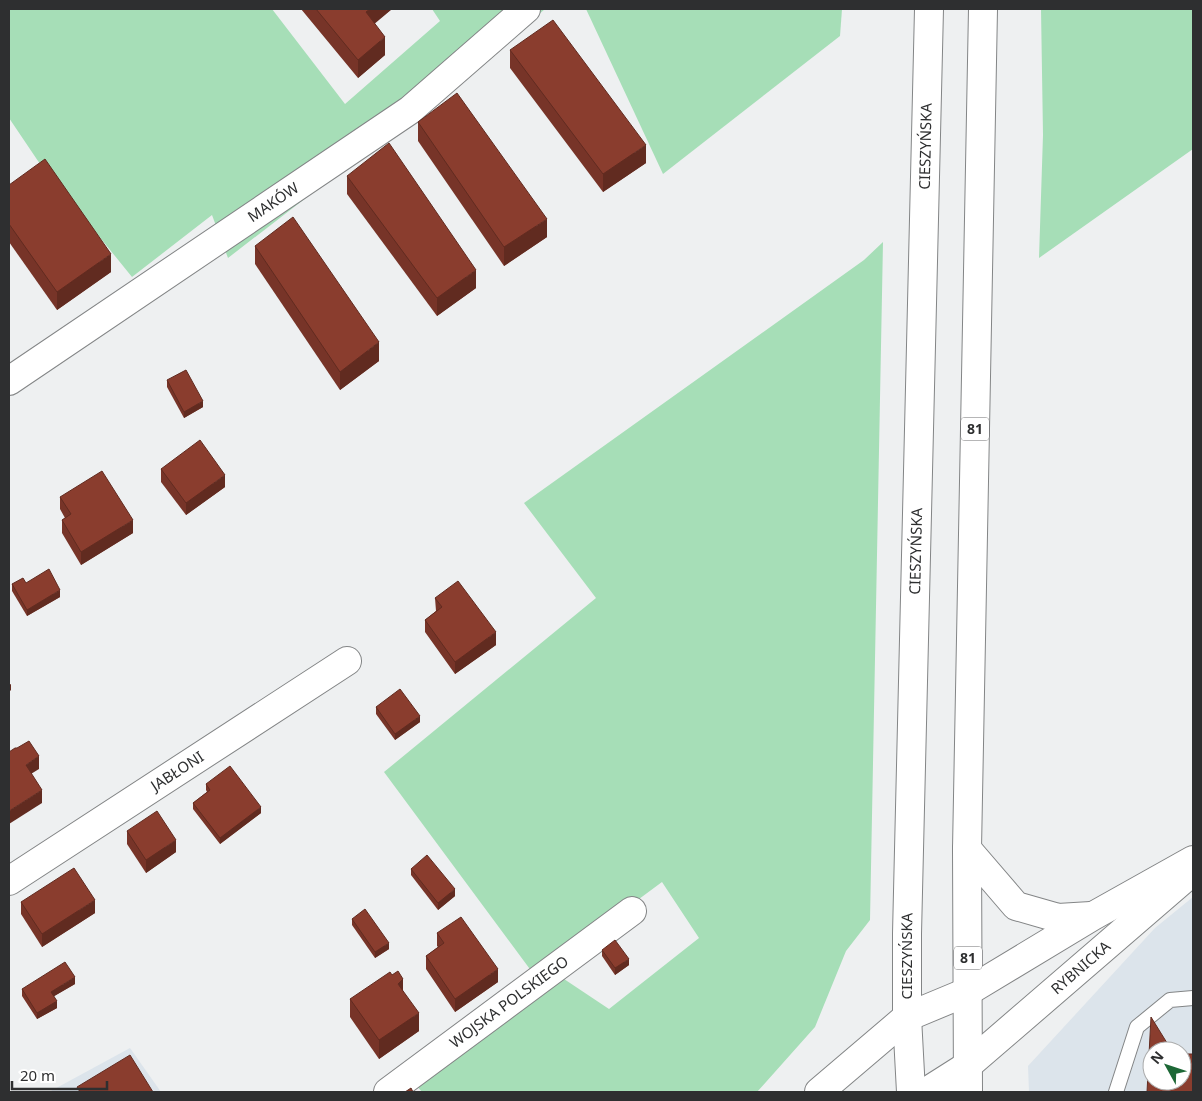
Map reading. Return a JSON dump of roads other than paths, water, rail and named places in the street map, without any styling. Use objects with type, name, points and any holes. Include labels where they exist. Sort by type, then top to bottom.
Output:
[{"type":"street","name":"MAKÓW","points":[[9,381],[410,110],[526,9]]},
{"type":"street","name":"CIESZYŃSKA","points":[[911,1092],[907,1017],[906,934],[929,9]]},
{"type":"street","name":"81","points":[[968,1079],[967,849],[983,9]]},
{"type":"street","name":"JABŁONI","points":[[9,881],[347,661]]},
{"type":"street","points":[[967,849],[1016,906],[1058,918],[1093,916]]},
{"type":"street","points":[[819,1092],[907,1017],[967,992],[1093,916],[1193,860]]},
{"type":"street","name":"RYBNICKA","points":[[968,1079],[1193,870]]},
{"type":"street","name":"WOJSKA POLSKIEGO","points":[[388,1092],[632,911]]},
{"type":"street","points":[[926,1092],[968,1079]]},
{"type":"lane","points":[[1116,1092],[1137,1027],[1170,1000],[1193,998]]}]
